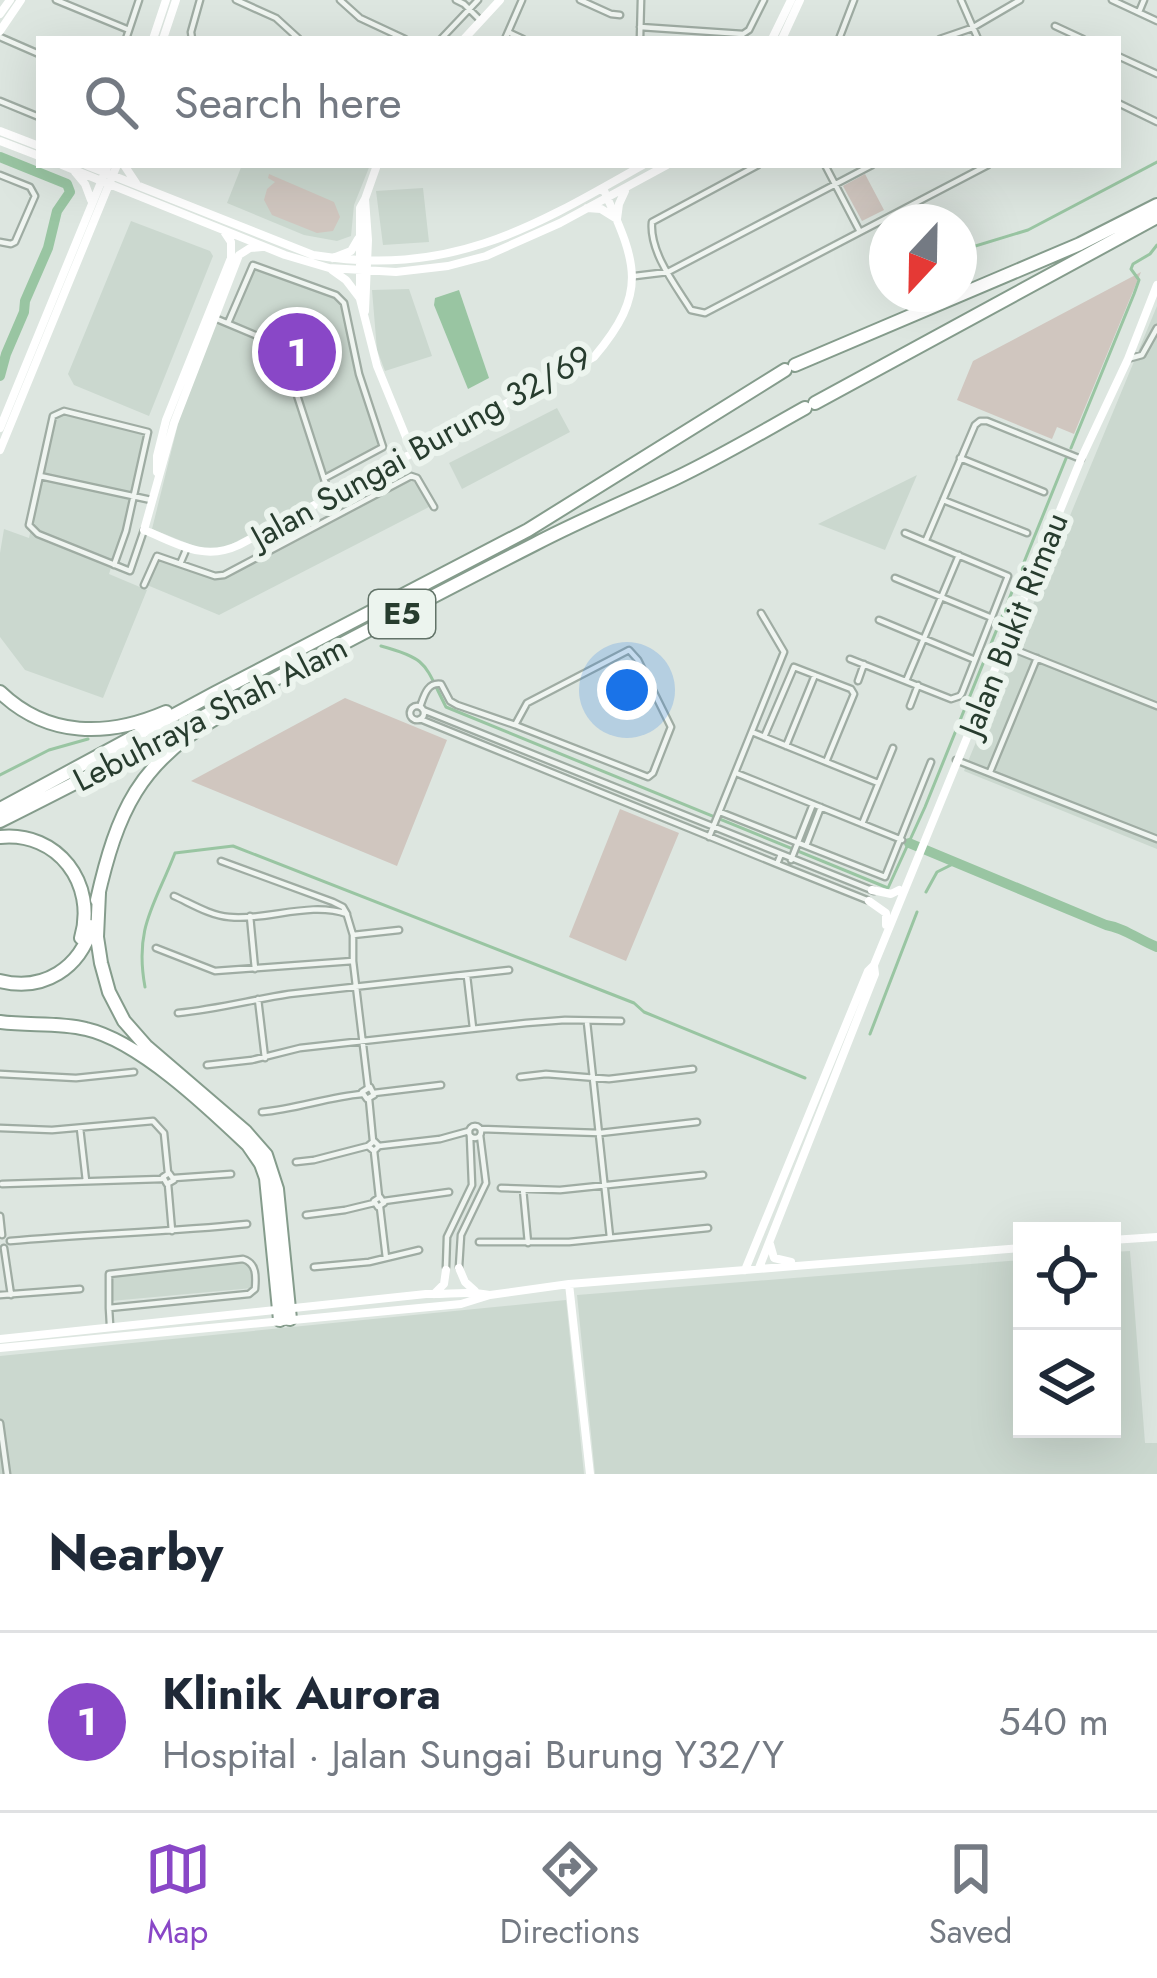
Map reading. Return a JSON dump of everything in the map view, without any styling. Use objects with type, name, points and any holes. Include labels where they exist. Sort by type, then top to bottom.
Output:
[{"type":"highway","name":"Lebuhraya Shah Alam","points":[[0,809],[528,530],[790,367],[1061,252],[1157,205]]},
{"type":"highway","name":"Lebuhraya Shah Alam","points":[[0,821],[540,541],[680,476],[1157,217]]},
{"type":"highway","points":[[0,978],[27,985],[68,968],[89,937],[108,849],[148,775],[191,732],[272,682]]},
{"type":"highway","points":[[0,692],[28,714],[49,723],[90,730],[142,722],[215,693]]},
{"type":"highway","points":[[0,837],[32,839],[63,857],[81,885],[86,911],[78,944],[64,962],[34,975],[0,978]]},
{"type":"highway","points":[[99,892],[100,963],[124,1021],[266,1155],[277,1190],[281,1314]]},
{"type":"highway","points":[[0,1022],[84,1028],[119,1041],[142,1054],[248,1145],[266,1178],[281,1314]]},
{"type":"street","points":[[0,14],[10,0]]},
{"type":"street","points":[[21,0],[0,34],[36,52]]},
{"type":"street","points":[[56,0],[129,30]]},
{"type":"street","points":[[127,36],[139,0]]},
{"type":"street","points":[[154,36],[166,0]]},
{"type":"street","points":[[164,36],[176,0]]},
{"type":"street","points":[[192,35],[200,0]]},
{"type":"street","points":[[236,0],[276,18],[296,36]]},
{"type":"street","points":[[340,0],[360,18],[399,36]]},
{"type":"street","points":[[456,0],[480,20]]},
{"type":"street","points":[[444,36],[478,0]]},
{"type":"street","points":[[467,36],[500,0]]},
{"type":"street","points":[[507,36],[522,0]]},
{"type":"street","points":[[580,0],[620,16]]},
{"type":"street","points":[[640,36],[641,0]]},
{"type":"street","points":[[640,27],[743,34],[764,0]]},
{"type":"street","points":[[774,36],[795,0]]},
{"type":"street","points":[[783,36],[795,0]]},
{"type":"street","points":[[840,36],[854,0]]},
{"type":"street","points":[[961,0],[976,36]]},
{"type":"street","points":[[949,36],[1020,0]]},
{"type":"street","points":[[1112,0],[1157,21]]},
{"type":"street","points":[[1139,13],[1144,0]]},
{"type":"street","points":[[1055,26],[1077,36]]},
{"type":"street","points":[[1121,57],[1157,74]]},
{"type":"street","points":[[0,101],[36,116]]},
{"type":"street","points":[[1121,105],[1157,122]]},
{"type":"street","points":[[0,131],[36,145]]},
{"type":"street","points":[[0,141],[36,155]]},
{"type":"street","points":[[67,168],[85,184],[96,206]]},
{"type":"street","points":[[78,168],[111,173],[330,263],[363,299]]},
{"type":"street","points":[[376,168],[363,204],[364,311],[377,366],[413,454]]},
{"type":"street","points":[[0,451],[96,206],[121,195],[262,247],[330,263],[448,266],[521,242],[587,208],[639,168]]},
{"type":"street","points":[[363,299],[375,282],[396,267],[484,246],[661,168]]},
{"type":"street","points":[[752,168],[652,222],[651,232],[668,272],[691,310],[700,314],[982,168]]},
{"type":"street","points":[[827,168],[859,230]]},
{"type":"street","points":[[604,192],[634,276],[668,272],[866,168]]},
{"type":"street","points":[[0,428],[111,173]]},
{"type":"street","points":[[111,173],[168,209]]},
{"type":"street","points":[[0,175],[30,187],[35,196],[15,242],[0,242]]},
{"type":"street","points":[[616,219],[621,196],[630,185]]},
{"type":"street","points":[[587,208],[601,209],[616,219]]},
{"type":"street","points":[[157,474],[166,420],[231,257],[231,242],[223,231]]},
{"type":"street","points":[[330,263],[364,238]]},
{"type":"street","points":[[364,238],[396,267]]},
{"type":"street","points":[[114,566],[148,432],[64,411],[53,416],[29,525],[33,531],[114,566],[130,571],[157,474],[239,255],[262,247]]},
{"type":"street","points":[[228,323],[253,265],[336,295],[344,303],[358,374],[382,447],[325,478]]},
{"type":"street","name":"Jalan Sungai Burung 32/69","points":[[144,530],[210,554],[227,551],[594,357],[622,317],[634,276]]},
{"type":"street","name":"Jalan Bukit Rimau","points":[[746,1270],[765,1236],[868,971],[1157,285]]},
{"type":"street","points":[[214,318],[282,349],[331,497]]},
{"type":"street","points":[[1128,358],[1142,355],[1157,328]]},
{"type":"street","points":[[187,367],[199,357]]},
{"type":"street","points":[[926,541],[975,425],[983,420],[1081,459]]},
{"type":"street","points":[[960,458],[1044,492]]},
{"type":"street","points":[[40,476],[151,500]]},
{"type":"street","points":[[144,585],[157,556],[207,574],[224,575],[411,476],[417,478],[434,507]]},
{"type":"street","points":[[943,500],[1027,533]]},
{"type":"street","points":[[850,658],[956,698],[962,693],[1008,576],[905,533]]},
{"type":"street","points":[[180,564],[188,548]]},
{"type":"street","points":[[906,681],[959,555]]},
{"type":"street","points":[[896,578],[992,618]]},
{"type":"street","points":[[709,837],[784,652],[761,613]]},
{"type":"street","points":[[879,620],[975,660]]},
{"type":"street","points":[[1004,645],[1157,706]]},
{"type":"street","points":[[420,719],[425,692],[434,684],[444,686],[452,703],[648,777],[671,727],[629,650],[527,704],[515,725]]},
{"type":"street","points":[[990,772],[1037,658]]},
{"type":"street","points":[[858,681],[864,664]]},
{"type":"street","points":[[764,736],[792,668],[854,691],[826,762]]},
{"type":"street","points":[[786,746],[815,675]]},
{"type":"street","points":[[910,706],[918,685]]},
{"type":"street","points":[[897,906],[709,837],[413,719],[410,712],[414,707],[422,709],[797,850],[885,877],[931,762]]},
{"type":"street","points":[[752,732],[878,783]]},
{"type":"street","points":[[862,824],[893,748]]},
{"type":"street","points":[[956,760],[1157,839]]},
{"type":"street","points":[[736,773],[902,840]]},
{"type":"street","points":[[797,850],[813,804]]},
{"type":"street","points":[[788,868],[821,807]]},
{"type":"street","points":[[717,819],[781,854],[797,850],[871,896],[887,918],[882,944]]},
{"type":"street","points":[[777,864],[781,854]]},
{"type":"street","points":[[221,861],[322,898],[343,907],[347,914],[353,934],[386,1258]]},
{"type":"street","points":[[871,896],[896,893],[907,880]]},
{"type":"street","points":[[174,896],[226,917],[314,910],[347,914]]},
{"type":"street","points":[[314,910],[322,898]]},
{"type":"street","points":[[250,916],[255,969]]},
{"type":"street","points":[[353,934],[399,930]]},
{"type":"street","points":[[156,948],[215,971],[353,961]]},
{"type":"street","points":[[178,1013],[509,970]]},
{"type":"street","points":[[466,976],[473,1028]]},
{"type":"street","points":[[258,999],[265,1058]]},
{"type":"street","points":[[587,1020],[610,1237]]},
{"type":"street","points":[[207,1065],[300,1048],[473,1028],[621,1021]]},
{"type":"street","points":[[520,1077],[594,1078],[693,1069]]},
{"type":"street","points":[[0,1074],[76,1078],[134,1072]]},
{"type":"street","points":[[262,1112],[441,1085]]},
{"type":"street","points":[[0,1128],[52,1130],[153,1121],[162,1127],[172,1231]]},
{"type":"street","points":[[481,1132],[600,1132],[697,1121]]},
{"type":"street","points":[[448,1299],[447,1237],[472,1185],[470,1133],[474,1125],[481,1132],[486,1183],[459,1242],[460,1299]]},
{"type":"street","points":[[80,1128],[86,1181]]},
{"type":"street","points":[[296,1162],[470,1133]]},
{"type":"street","points":[[1,1184],[231,1174]]},
{"type":"street","points":[[501,1189],[560,1190],[703,1175]]},
{"type":"street","points":[[523,1189],[528,1244]]},
{"type":"street","points":[[306,1215],[449,1192]]},
{"type":"street","points":[[0,1216],[1,1236],[10,1241]]},
{"type":"street","points":[[454,1219],[465,1224]]},
{"type":"street","points":[[10,1295],[2,1248],[10,1241],[247,1224]]},
{"type":"street","points":[[479,1242],[569,1242],[708,1228]]},
{"type":"street","points":[[727,1271],[746,1259],[765,1236],[774,1258],[804,1265]]},
{"type":"street","name":"Jalan Bukit Rimau","points":[[758,1268],[765,1236]]},
{"type":"street","points":[[1121,1239],[1157,1237]]},
{"type":"street","points":[[0,1343],[110,1328],[460,1299],[569,1284],[1013,1249]]},
{"type":"street","points":[[314,1267],[419,1250]]},
{"type":"street","points":[[109,1308],[249,1294],[255,1289],[254,1267],[243,1259],[109,1274],[107,1282],[110,1328]]},
{"type":"street","points":[[460,1268],[477,1293]]},
{"type":"street","points":[[0,1343],[436,1294],[446,1270]]},
{"type":"street","points":[[569,1284],[590,1474]]},
{"type":"street","points":[[0,1295],[80,1289]]},
{"type":"street","points":[[460,1299],[477,1293],[490,1295]]},
{"type":"street","points":[[426,1294],[448,1299]]},
{"type":"street","points":[[0,1423],[7,1474]]},
{"type":"shaded area","points":[[241,168],[369,168],[354,205],[351,236],[337,241],[304,235],[227,203]]},
{"type":"shaded area","points":[[269,174],[334,202],[340,217],[333,231],[317,233],[272,215],[264,200],[275,182]]},
{"type":"shaded area","points":[[865,174],[881,204],[869,204],[869,218],[862,221],[843,186]]},
{"type":"shaded area","points":[[423,188],[429,242],[383,245],[376,191]]},
{"type":"shaded area","points":[[131,221],[213,256],[149,416],[74,385],[68,374]]},
{"type":"shaded area","points":[[254,267],[332,295],[342,304],[357,378],[380,447],[322,478],[327,494],[226,547],[202,549],[152,529],[180,416],[216,322],[229,326]]},
{"type":"shaded area","points":[[1141,272],[1074,434],[1057,427],[1052,439],[957,400],[973,361]]},
{"type":"shaded area","points":[[409,289],[432,356],[385,371],[377,350],[372,290]]},
{"type":"shaded area","points":[[459,290],[489,378],[468,389],[434,305],[435,298]]},
{"type":"shaded area","points":[[1157,306],[1157,849],[964,771]]},
{"type":"shaded area","points":[[557,408],[570,432],[462,489],[449,463]]},
{"type":"shaded area","points":[[64,413],[145,435],[109,574],[147,590],[103,698],[25,670],[0,637],[4,529],[29,538],[55,418]]},
{"type":"shaded area","points":[[917,475],[885,550],[818,524]]},
{"type":"shaded area","points":[[411,478],[431,506],[219,615],[147,585],[160,558],[207,576],[225,577]]},
{"type":"shaded area","points":[[345,698],[447,740],[397,866],[191,781]]},
{"type":"shaded area","points":[[620,809],[679,833],[626,961],[569,937]]},
{"type":"shaded area","points":[[1130,1251],[1145,1443],[1157,1443],[1157,1474],[595,1474],[577,1295],[1013,1261],[1013,1438],[1121,1438],[1121,1252]]},
{"type":"shaded area","points":[[239,1261],[253,1268],[253,1288],[111,1301],[110,1276]]},
{"type":"shaded area","points":[[566,1300],[584,1474],[0,1474],[0,1356]]},
{"type":"waterway","points":[[0,157],[67,184],[70,192],[57,211],[0,376]]},
{"type":"waterway","points":[[977,246],[1028,230],[1157,162]]},
{"type":"waterway","points":[[1071,448],[1139,280],[1131,269],[1133,264],[1157,245]]},
{"type":"waterway","points":[[381,646],[423,665],[446,707],[888,888],[1067,456]]},
{"type":"waterway","points":[[0,775],[49,750],[88,739]]},
{"type":"waterway","points":[[909,843],[1157,947]]},
{"type":"waterway","points":[[145,987],[144,932],[175,853],[233,846],[634,1003],[644,1012],[805,1078]]},
{"type":"waterway","points":[[926,892],[937,872],[957,862]]},
{"type":"waterway","points":[[870,1034],[917,912]]},
{"type":"place","name":"Klinik Aurora","points":[[297,352]]}]
